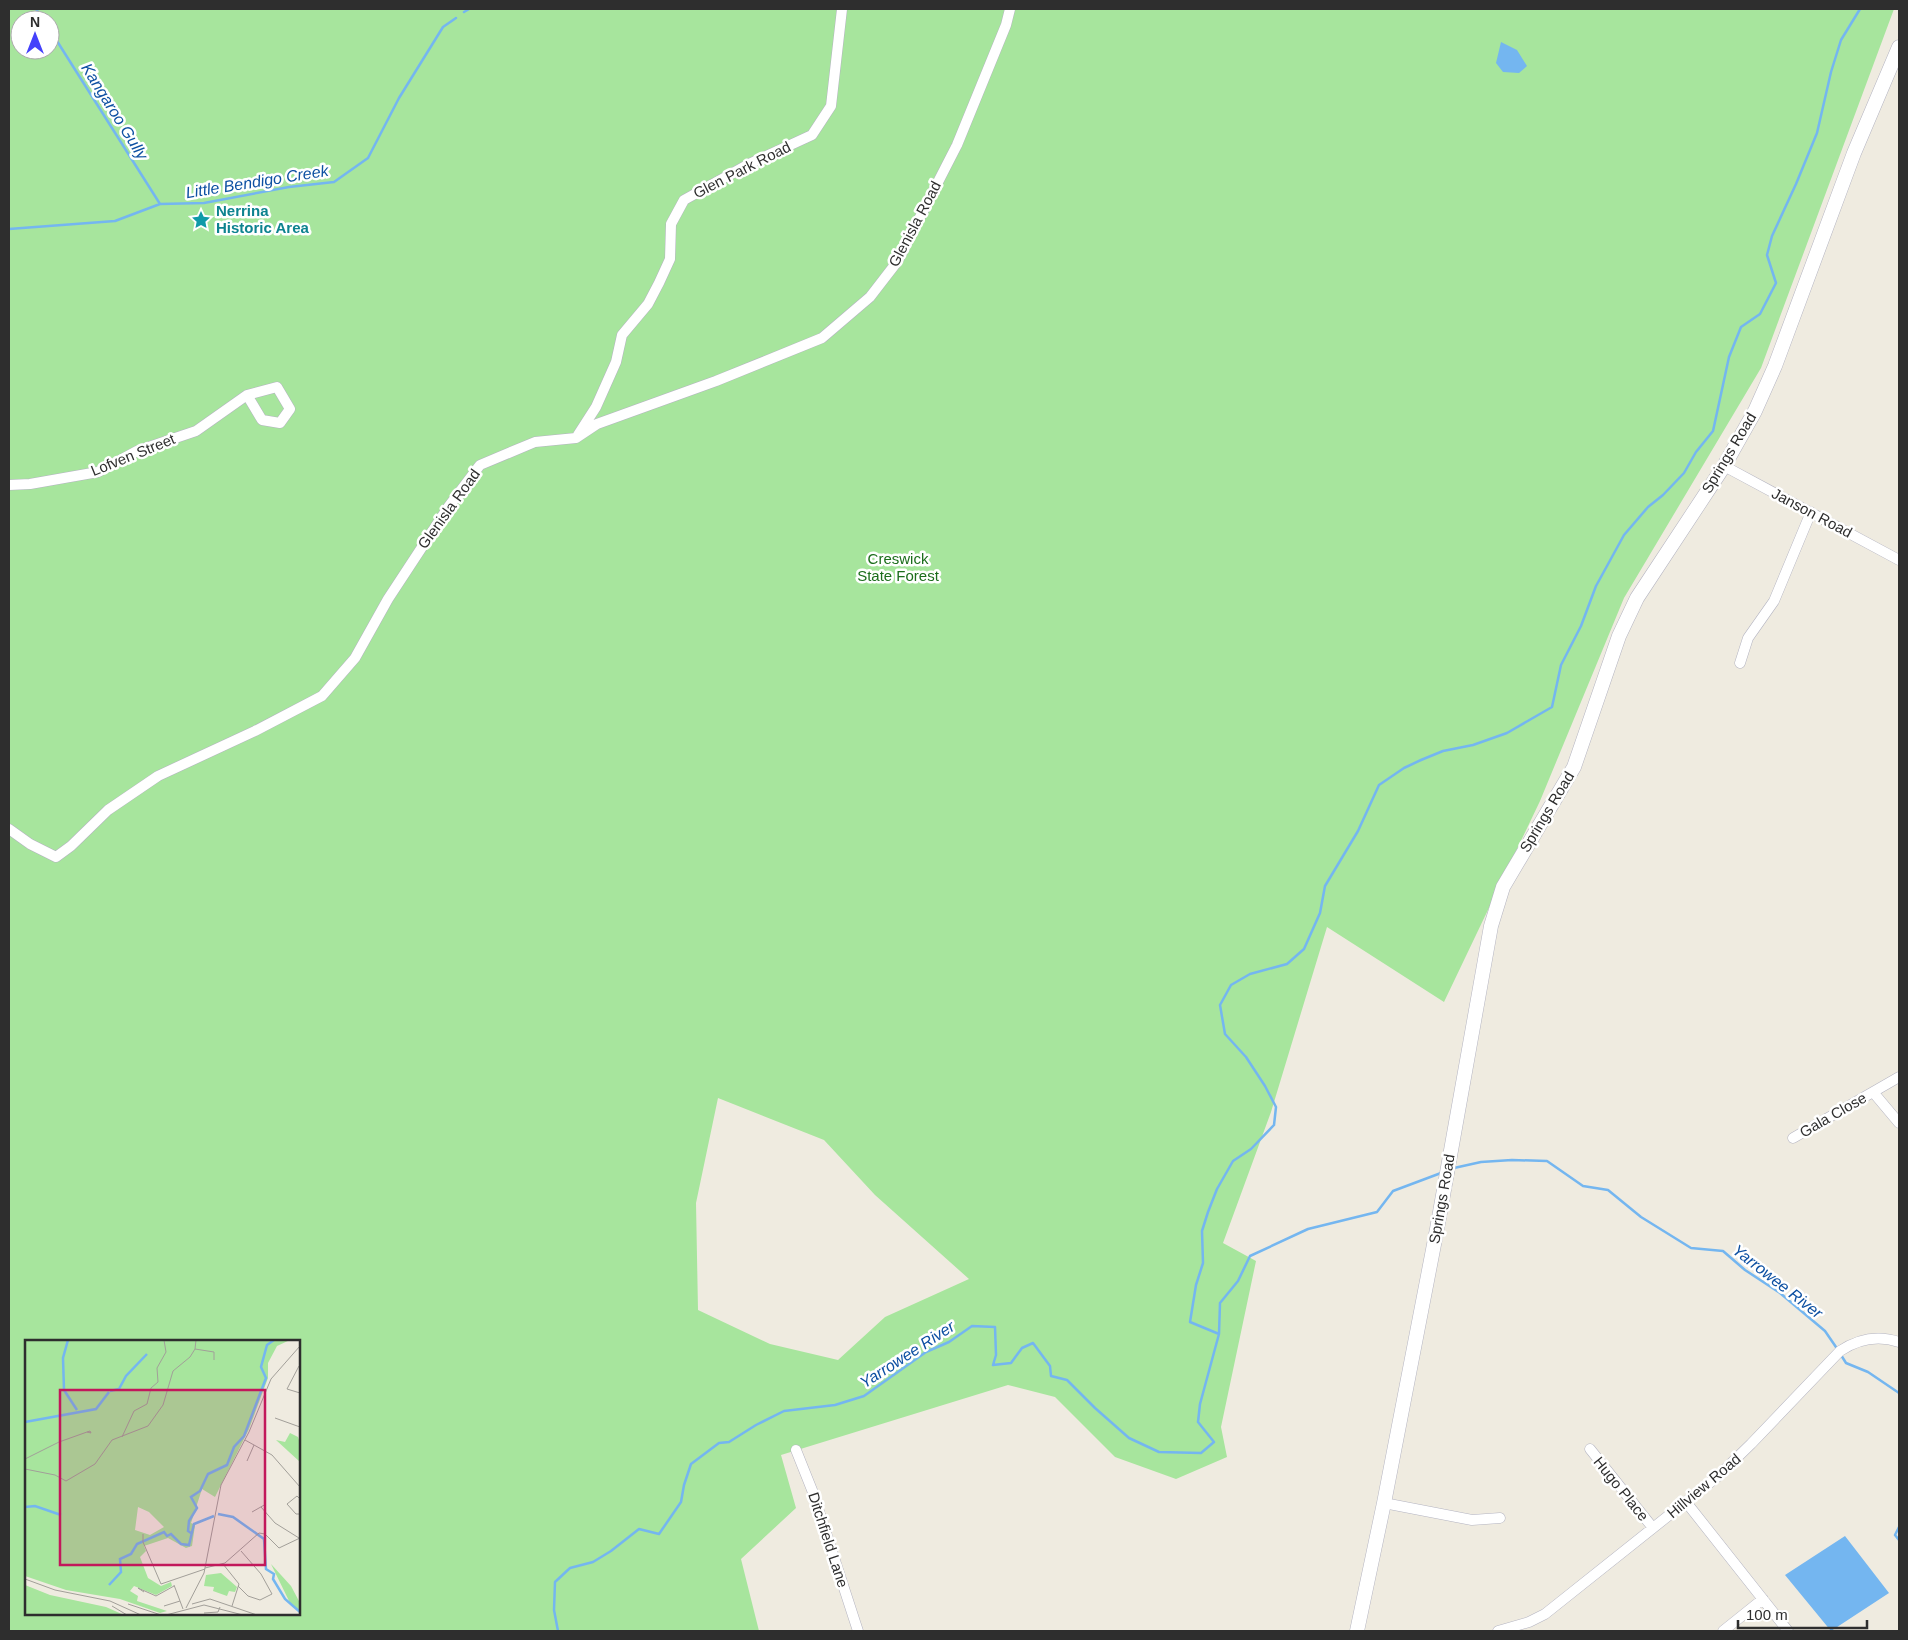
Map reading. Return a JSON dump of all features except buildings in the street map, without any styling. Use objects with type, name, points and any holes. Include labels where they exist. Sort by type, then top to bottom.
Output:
[{"type":"street","name":"Glen Park Road","points":[[576,438],[596,406],[616,362],[622,336],[648,304],[670,259],[671,224],[684,200],[749,164],[812,135],[831,106],[842,9]]},
{"type":"street","name":"Glenisla Road","points":[[9,829],[30,844],[56,857],[71,846],[108,810],[158,776],[255,731],[322,696],[355,658],[388,599],[448,506],[480,465],[536,442],[576,438],[597,424],[716,381],[822,338],[870,297],[897,262],[957,145],[1006,26],[1010,9]]},
{"type":"street","name":"Springs Road","points":[[1357,1631],[1384,1503],[1442,1198],[1491,926],[1503,887],[1574,767],[1619,636],[1637,598],[1724,466],[1769,383],[1854,152],[1899,47]]},
{"type":"street","name":"Lofven Street","points":[[9,485],[30,484],[98,472],[138,451],[196,431],[247,396]]},
{"type":"street","name":"Janson Road","points":[[1724,466],[1899,560]]},
{"type":"street","points":[[1740,663],[1748,638],[1772,605],[1811,512]]},
{"type":"street","name":"Gala Close","points":[[1792,1138],[1899,1077]]},
{"type":"street","name":"Gala Close","points":[[1873,1092],[1899,1124]]},
{"type":"street","name":"Hillview Road","points":[[1498,1631],[1520,1629],[1545,1614],[1686,1502],[1746,1450],[1840,1351],[1868,1339],[1886,1339],[1899,1342]]},
{"type":"street","name":"Hugo Place","points":[[1590,1449],[1653,1528]]},
{"type":"street","name":"Ditchfield Lane","points":[[796,1450],[812,1490],[858,1631]]},
{"type":"street","points":[[1686,1502],[1788,1631]]},
{"type":"street","points":[[1384,1503],[1469,1519],[1500,1518]]},
{"type":"street","points":[[1723,1631],[1763,1600]]},
{"type":"green space","name":"Creswick State Forest","points":[[9,9],[1894,9],[1761,368],[1624,598],[1540,801],[1444,1002],[1327,927],[1271,1112],[1223,1243],[1256,1261],[1221,1427],[1227,1457],[1176,1479],[1115,1457],[1055,1397],[1008,1385],[781,1455],[796,1508],[741,1559],[759,1631],[9,1631]],"holes":[[[718,1098],[824,1140],[875,1195],[969,1279],[885,1317],[838,1360],[770,1344],[698,1310],[696,1203]]]},
{"type":"water","points":[[1501,42],[1517,50],[1527,66],[1519,73],[1503,72],[1496,63]]},
{"type":"water","points":[[1845,1536],[1889,1593],[1831,1631],[1785,1575]]},
{"type":"waterway","name":"Little Bendigo Creek","points":[[464,12],[469,9]]},
{"type":"waterway","points":[[1219,1334],[1190,1322],[1196,1285],[1203,1263],[1202,1231],[1217,1189],[1233,1161],[1251,1149],[1274,1125],[1276,1107],[1246,1057],[1225,1034],[1220,1005],[1231,985],[1250,974],[1287,964],[1304,949],[1320,913],[1325,886],[1358,831],[1379,785],[1404,768],[1421,760],[1443,751],[1473,745],[1507,733],[1552,707],[1561,665],[1581,626],[1596,586],[1624,535],[1648,507],[1663,495],[1684,473],[1696,452],[1713,431],[1729,357],[1741,327],[1760,314],[1776,283],[1767,255],[1772,236],[1817,133],[1831,72],[1841,40],[1860,9]]},
{"type":"waterway","name":"Little Bendigo Creek","points":[[9,229],[115,221],[160,204],[204,203],[289,187],[334,182],[368,158],[399,98],[443,27],[456,18]]},
{"type":"waterway","name":"Kangaroo Gully","points":[[60,46],[160,204]]},
{"type":"waterway","name":"Yarrowee River","points":[[1454,1168],[1481,1162],[1512,1160],[1547,1161],[1583,1186],[1608,1190],[1641,1217],[1691,1248],[1723,1251],[1745,1270],[1780,1293],[1825,1331],[1838,1350]]},
{"type":"waterway","name":"Yarrowee River","points":[[558,1631],[554,1610],[555,1582],[570,1568],[593,1562],[611,1551],[639,1529],[659,1534],[681,1502],[691,1464],[719,1443],[729,1442],[756,1425],[784,1411],[835,1405],[864,1396],[926,1352],[949,1342],[972,1326],[995,1327],[996,1355],[993,1365],[1011,1363],[1022,1348],[1033,1343],[1050,1366],[1051,1376],[1067,1380],[1129,1438],[1159,1452],[1201,1453],[1214,1442],[1198,1422],[1200,1404],[1219,1334],[1220,1303],[1238,1281],[1250,1256],[1308,1229],[1377,1212],[1393,1191],[1441,1173]]},
{"type":"waterway","name":"Yarrowee River","points":[[1841,1355],[1846,1363],[1868,1372],[1899,1393]]},
{"type":"waterway","name":"Yarrowee River","points":[[1899,1527],[1895,1535],[1899,1540]]},
{"type":"place","name":"Nerrina Historic Area","points":[[201,220]]}]
